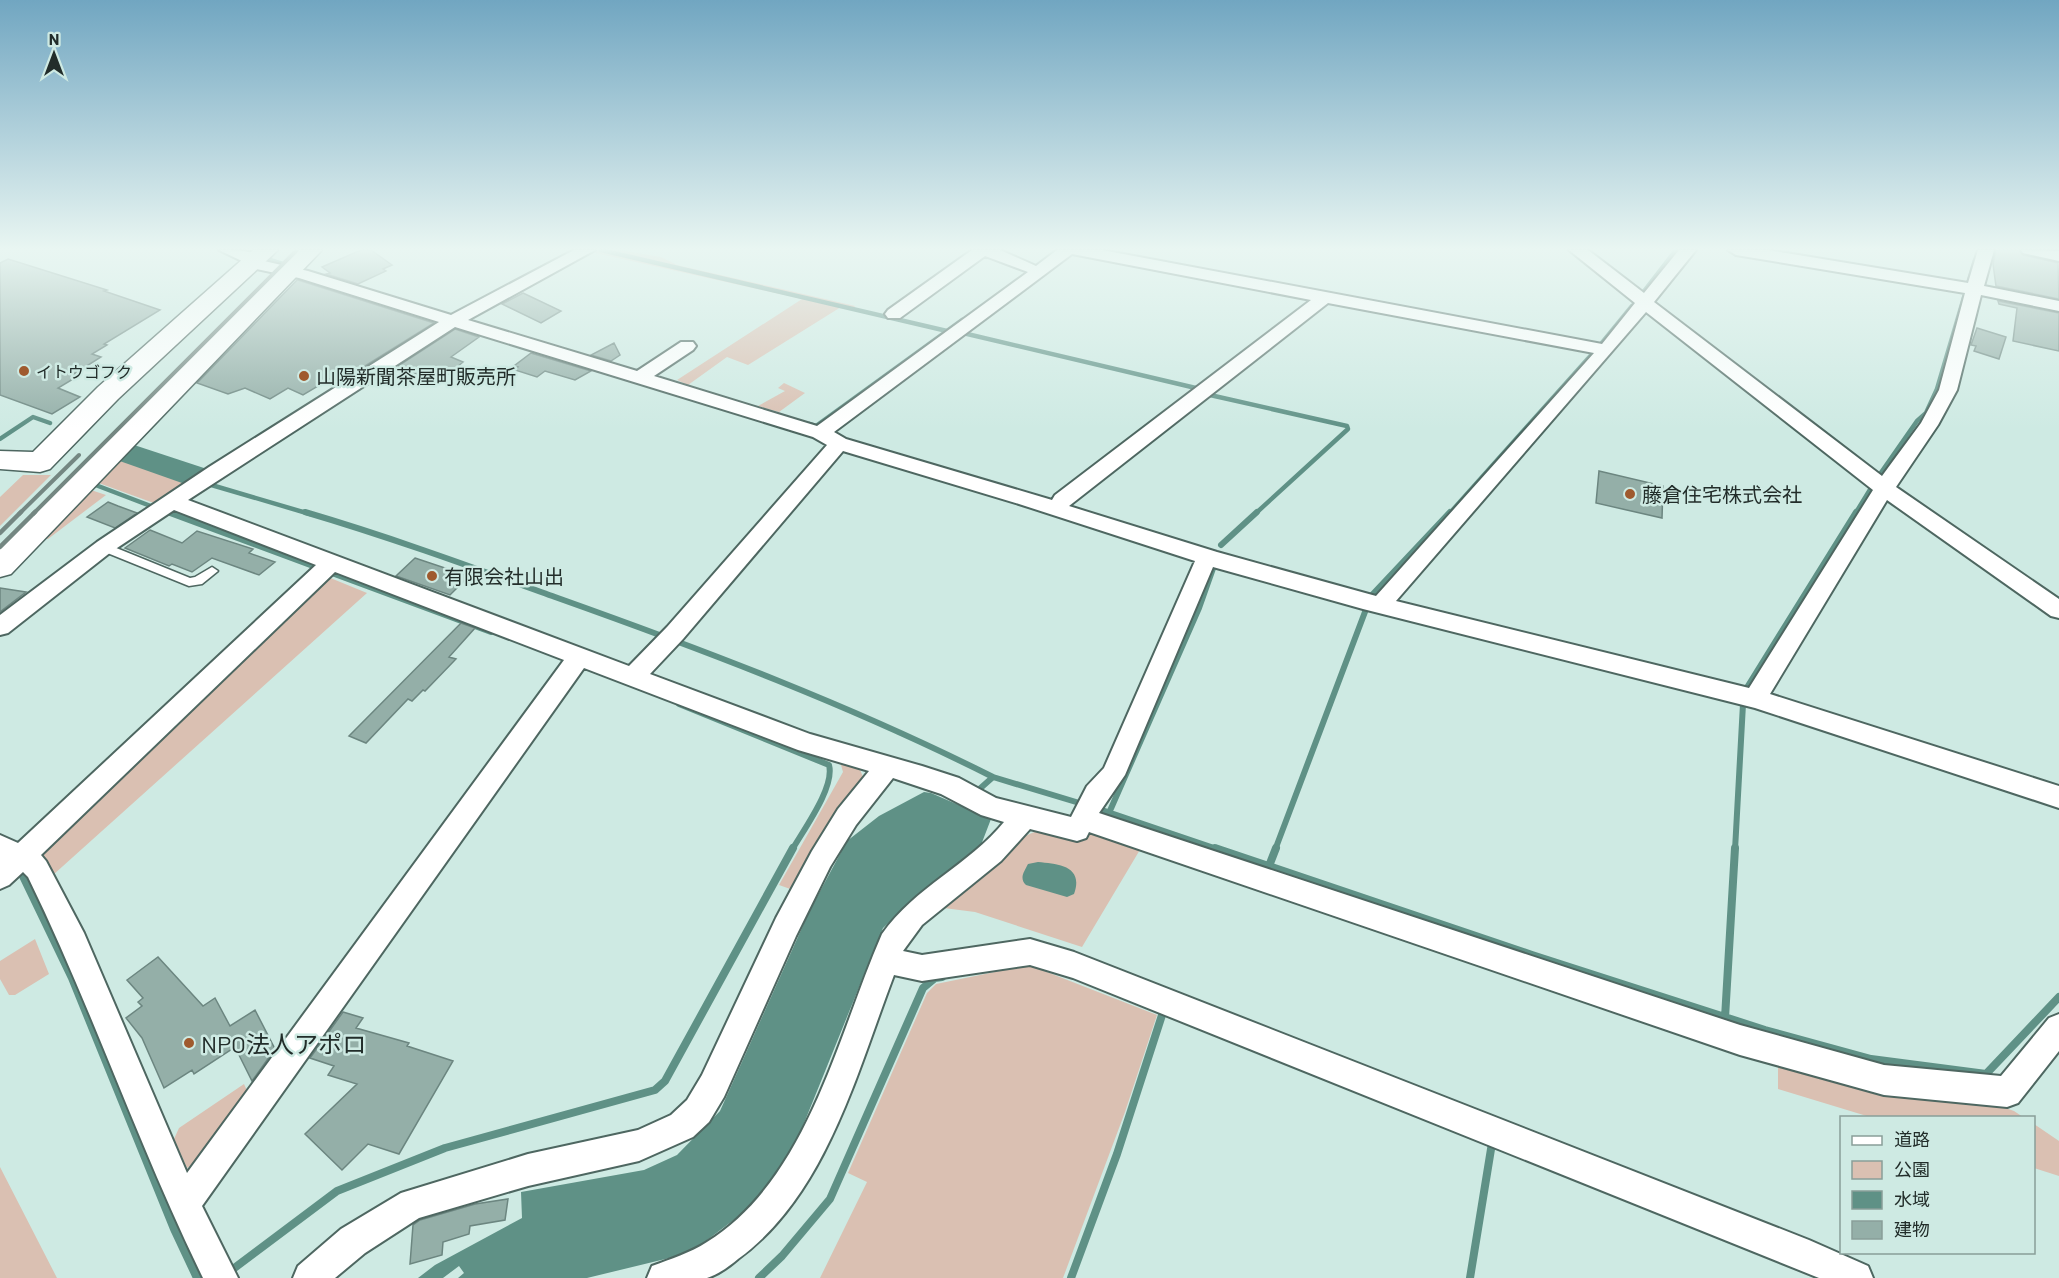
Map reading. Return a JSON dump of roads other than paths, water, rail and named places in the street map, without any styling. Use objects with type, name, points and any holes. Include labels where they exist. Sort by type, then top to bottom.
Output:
[{"type":"street","points":[[40,462],[108,393],[215,310]]},
{"type":"street","points":[[0,566],[99,465],[233,310]]},
{"type":"street","points":[[417,310],[642,375],[820,433],[844,444],[1059,505],[1214,559],[1748,697],[2059,797]]},
{"type":"street","points":[[0,627],[105,547],[216,472],[474,310]]},
{"type":"street","points":[[894,314],[900,310]]},
{"type":"street","points":[[820,433],[987,310]]},
{"type":"street","points":[[1059,505],[1309,310]]},
{"type":"street","points":[[1388,310],[1600,348]]},
{"type":"street","points":[[1378,602],[1600,348],[1638,310]]},
{"type":"street","points":[[1651,310],[1884,488],[2059,610]]},
{"type":"street","points":[[1748,697],[1941,404],[1956,362],[1964,310]]},
{"type":"street","points":[[642,375],[687,346]]},
{"type":"street","points":[[634,676],[844,444]]},
{"type":"street","points":[[0,460],[99,465]]},
{"type":"street","points":[[173,502],[327,567],[577,661],[634,676],[807,743],[950,786],[990,807],[1023,818],[1077,830],[1113,775],[1214,559]]},
{"type":"street","points":[[219,1274],[184,1204],[74,942],[15,861],[327,567]]},
{"type":"street","points":[[184,1204],[577,661]]},
{"type":"street","points":[[310,1278],[353,1241],[392,1214],[412,1204],[528,1170],[639,1145],[682,1126],[699,1112],[786,927],[821,860],[848,817],[887,766]]},
{"type":"street","points":[[1088,810],[1740,1040],[1884,1080],[2007,1092],[2059,1028]]},
{"type":"street","points":[[664,1278],[688,1271],[712,1260],[739,1240],[771,1207],[821,1126],[885,960],[902,927],[916,912],[995,851],[1023,818]]},
{"type":"street","points":[[885,960],[922,968],[1030,952],[1074,965],[1809,1256],[1856,1278]]},
{"type":"lane","points":[[105,547],[189,582],[198,581],[212,571]]},
{"type":"water","points":[[924,792],[991,819],[981,845],[883,928],[796,1143],[752,1206],[690,1253],[587,1278],[458,1278],[464,1273],[459,1266],[443,1278],[418,1278],[435,1265],[522,1218],[521,1192],[644,1170],[677,1155],[720,1111],[810,910],[847,841],[879,816]]},
{"type":"water","points":[[1038,862],[1068,868],[1073,872],[1076,877],[1074,894],[1067,897],[1026,885],[1023,877],[1028,864]]},
{"type":"waterway","points":[[856,310],[947,331]]},
{"type":"waterway","points":[[1449,514],[1629,310]]},
{"type":"waterway","points":[[1880,474],[1917,421],[1926,413],[1937,389],[1960,310]]},
{"type":"waterway","points":[[947,331],[962,320]]},
{"type":"waterway","points":[[809,424],[816,426],[947,331]]},
{"type":"waterway","points":[[963,333],[1200,389]]},
{"type":"waterway","points":[[1210,395],[1347,426],[1348,429],[1255,514]]},
{"type":"waterway","points":[[0,439],[33,417],[50,423]]},
{"type":"waterway","points":[[125,452],[199,478]]},
{"type":"waterway","points":[[93,484],[156,508]]},
{"type":"waterway","points":[[208,484],[310,514]]},
{"type":"waterway","points":[[1855,514],[1871,488]]},
{"type":"waterway","points":[[305,512],[611,617],[777,680],[886,726],[993,777]]},
{"type":"waterway","points":[[1221,545],[1257,512]]},
{"type":"waterway","points":[[1275,850],[1371,596],[1450,512]]},
{"type":"waterway","points":[[1735,850],[1743,704],[1746,689],[1856,512]]},
{"type":"waterway","points":[[173,514],[170,513],[491,632]]},
{"type":"waterway","points":[[1109,812],[1199,608],[1216,560]]},
{"type":"waterway","points":[[679,704],[829,765],[830,774],[823,796],[792,850]]},
{"type":"waterway","points":[[975,793],[993,777]]},
{"type":"waterway","points":[[993,777],[1086,805]]},
{"type":"waterway","points":[[1096,808],[1109,812]]},
{"type":"waterway","points":[[1109,812],[1220,850]]},
{"type":"waterway","points":[[221,1278],[337,1191],[445,1148],[655,1090],[665,1081],[793,848]]},
{"type":"waterway","points":[[1215,848],[1725,1017]]},
{"type":"waterway","points":[[1269,866],[1276,848]]},
{"type":"waterway","points":[[1725,1017],[1735,848]]},
{"type":"waterway","points":[[16,870],[21,872],[72,978],[174,1229],[197,1278]]},
{"type":"waterway","points":[[759,1278],[782,1256],[830,1199],[923,988],[935,978],[942,977]]},
{"type":"waterway","points":[[1725,1017],[1871,1059],[1986,1074],[2059,997]]},
{"type":"waterway","points":[[1071,1278],[1117,1154],[1163,1012]]},
{"type":"waterway","points":[[1470,1278],[1492,1143]]},
{"type":"railway","points":[[0,547],[237,310]]},
{"type":"railway","points":[[19,514],[79,455]]},
{"type":"railway","points":[[0,533],[19,514]]},
{"type":"place","name":"イトウゴフク","points":[[24,371]]},
{"type":"place","name":"山陽新聞茶屋町販売所","points":[[304,376]]},
{"type":"place","name":"藤倉住宅株式会社","points":[[1630,494]]},
{"type":"place","name":"有限会社山出","points":[[432,576]]},
{"type":"place","name":"NPO法人アポロ","points":[[189,1043]]}]
